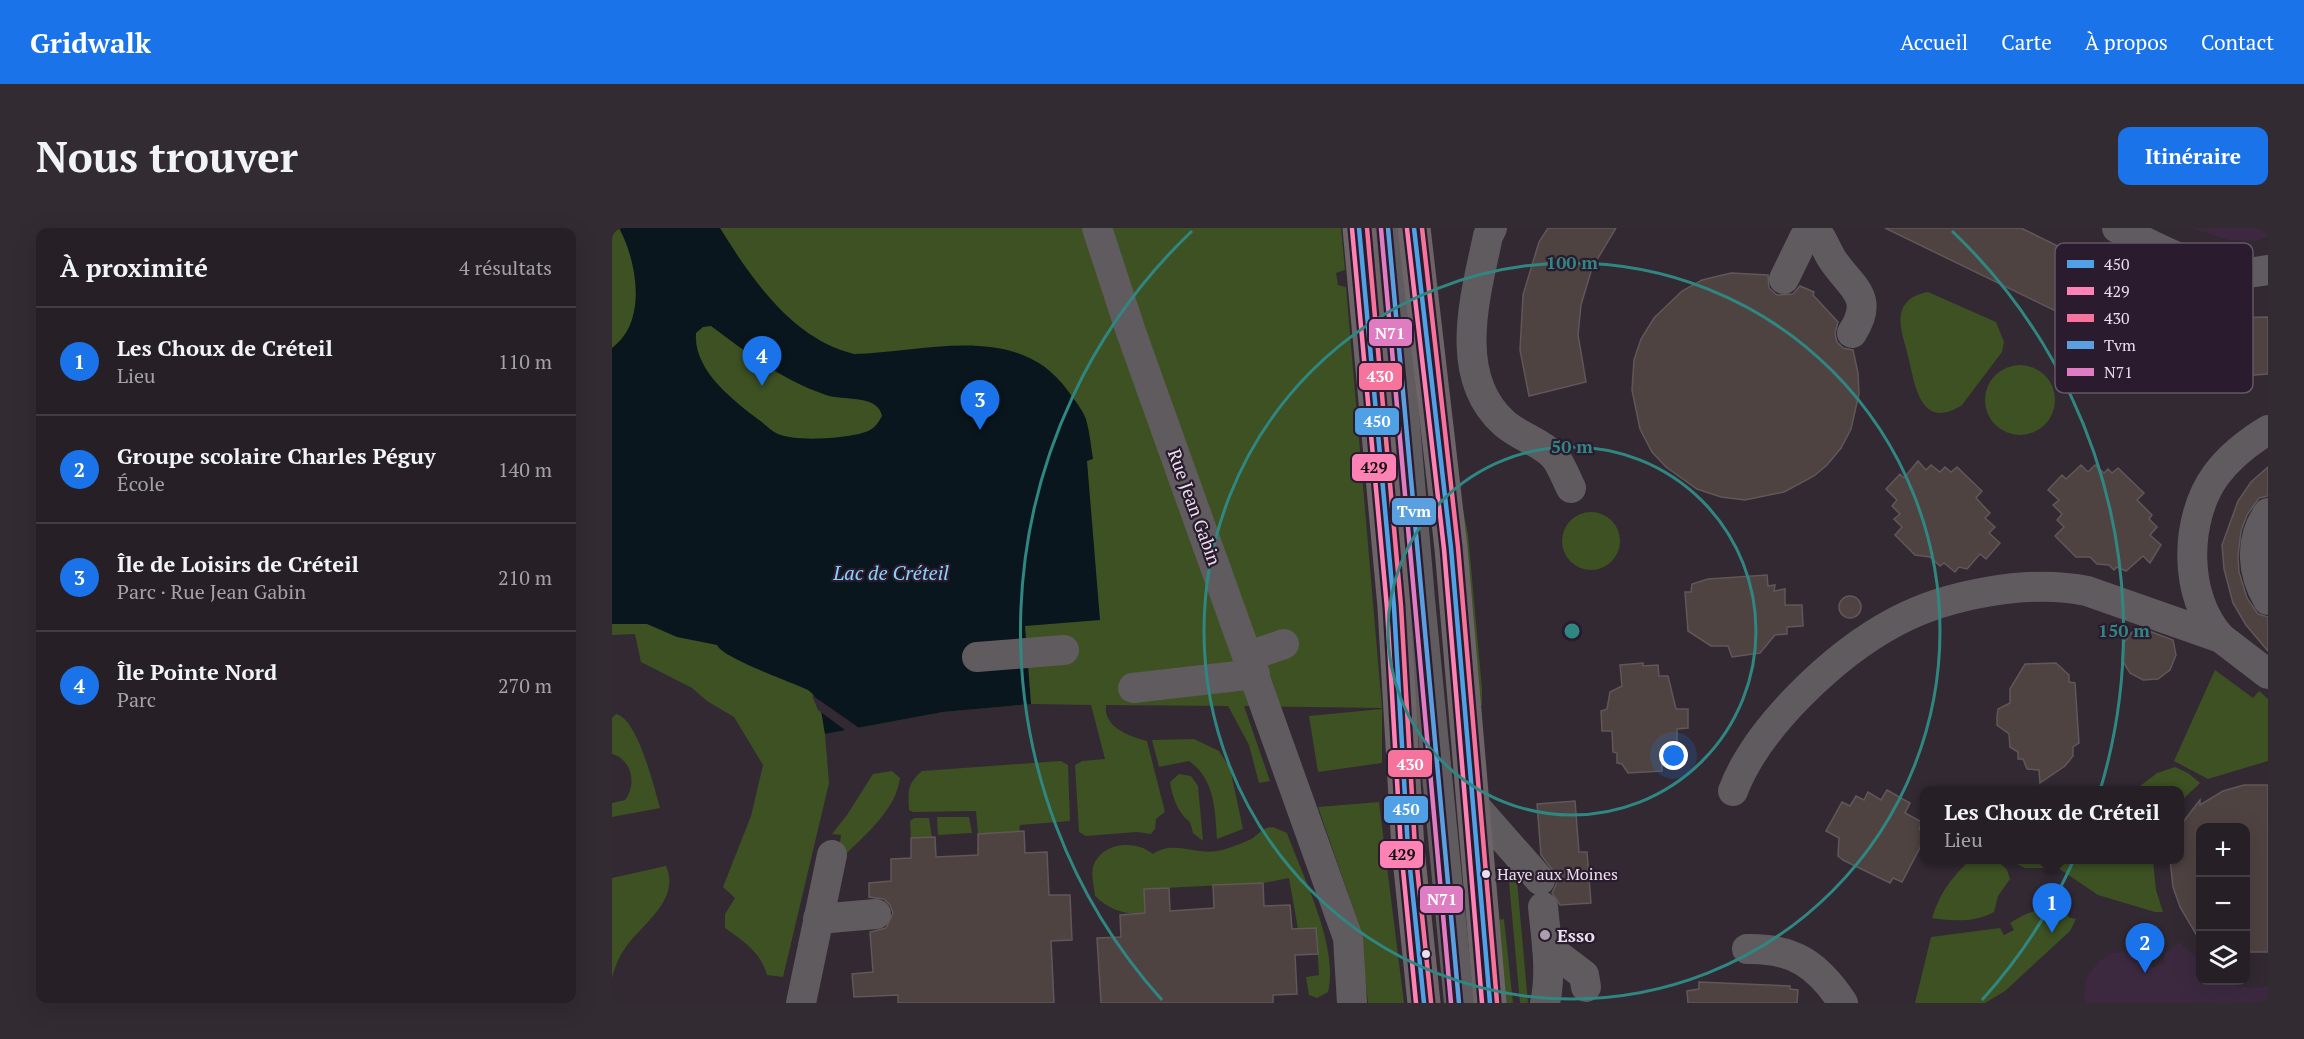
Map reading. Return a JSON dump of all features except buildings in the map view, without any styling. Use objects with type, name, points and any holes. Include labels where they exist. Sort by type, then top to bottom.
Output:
[{"type":"main road","points":[[1359,228],[1395,619],[1408,849],[1424,1003]]},
{"type":"main road","points":[[1414,228],[1451,548],[1491,1003]]},
{"type":"street","name":"Rue Jean Gabin","points":[[1097,228],[1124,313],[1296,786],[1348,938],[1352,1003]]},
{"type":"street","points":[[1388,228],[1420,599],[1460,1003]]},
{"type":"street","points":[[2117,228],[2149,243]]},
{"type":"street","points":[[1489,230],[1471,326],[1473,362],[1483,398],[1508,426],[1554,456],[1571,488]]},
{"type":"street","points":[[1784,279],[1813,233],[1861,296],[1860,315],[1851,333]]},
{"type":"street","points":[[2253,273],[2268,270]]},
{"type":"street","points":[[2268,430],[2232,456],[2215,477],[2202,502],[2195,537],[2193,579],[2206,619],[2221,638],[2268,674]]},
{"type":"street","points":[[2268,513],[2258,532],[2254,549],[2259,584],[2268,600]]},
{"type":"street","points":[[1733,791],[1740,771],[1769,727],[1791,703],[1853,651],[1895,622],[1940,603],[2005,590],[2067,587],[2087,591],[2221,638]]},
{"type":"street","points":[[1133,688],[1252,665],[1284,644]]},
{"type":"street","points":[[977,657],[1064,650]]},
{"type":"street","points":[[1474,805],[1541,893],[1547,947],[1548,989],[1545,1003]]},
{"type":"street","points":[[801,1003],[832,855]]},
{"type":"street","points":[[818,919],[876,914]]},
{"type":"street","points":[[1547,947],[1584,975],[1586,987]]},
{"type":"street","points":[[1760,949],[1797,958],[1815,970],[1831,986],[1843,1003]]},
{"type":"shaded area","points":[[2190,228],[2268,228],[2268,237],[2256,241],[2229,240]]},
{"type":"shaded area","points":[[2179,942],[2196,957],[2196,985],[2235,985],[2254,988],[2268,986],[2268,1003],[2085,1003],[2084,991],[2087,977],[2098,962],[2112,953],[2128,952],[2153,968],[2164,963],[2165,953]]},
{"type":"green space","points":[[612,228],[1341,228],[1345,270],[1336,273],[1338,285],[1346,287],[1382,708],[1244,706],[1270,781],[1259,783],[1249,745],[1228,706],[1106,705],[1106,713],[1113,725],[1126,734],[1147,741],[1165,812],[1156,819],[1155,829],[1151,834],[1137,832],[1086,836],[1079,832],[1075,765],[1082,761],[1105,759],[1091,705],[1031,704],[943,712],[825,734],[829,783],[783,977],[767,975],[756,954],[725,928],[725,914],[735,898],[723,887],[751,816],[763,765],[734,717],[707,701],[692,688],[641,662],[635,634],[612,635]]},
{"type":"green space","points":[[1928,292],[1996,322],[2004,342],[2002,352],[1962,405],[1948,412],[1937,413],[1928,409],[1922,401],[1913,379],[1901,327],[1902,310],[1907,302],[1916,295]]},
{"type":"green space","points":[[2020,365],[2033,368],[2045,375],[2052,387],[2055,400],[2052,413],[2045,425],[2033,432],[2020,435],[2007,432],[1995,425],[1988,413],[1985,400],[1988,387],[1995,375],[2007,368]]},
{"type":"green space","points":[[1462,504],[1468,534],[1482,689],[1482,705],[1478,707]]},
{"type":"green space","points":[[1591,512],[1607,517],[1615,525],[1620,541],[1615,557],[1607,565],[1591,570],[1575,565],[1567,557],[1562,541],[1567,525],[1575,517]]},
{"type":"green space","points":[[2215,670],[2253,698],[2259,691],[2268,699],[2268,761],[2208,779],[2174,761]]},
{"type":"green space","points":[[1382,709],[1382,763],[1318,772],[1309,716]]},
{"type":"green space","points":[[616,714],[624,719],[638,740],[660,808],[612,817],[612,803],[625,800],[631,787],[628,767],[624,761],[612,754],[612,718]]},
{"type":"green space","points":[[1194,739],[1219,751],[1230,768],[1243,829],[1217,839],[1212,796],[1204,777],[1189,761],[1159,767],[1152,740]]},
{"type":"green space","points":[[1061,761],[1068,765],[1070,821],[1020,825],[1019,832],[978,834],[976,811],[913,812],[909,810],[910,788],[922,771]]},
{"type":"green space","points":[[2175,767],[2188,773],[2200,783],[2184,798],[2184,786],[2140,786],[2157,773]]},
{"type":"green space","points":[[892,771],[900,778],[887,810],[847,853],[839,851],[841,835],[832,834],[873,774]]},
{"type":"green space","points":[[1179,774],[1191,776],[1198,786],[1203,841],[1193,833],[1190,822],[1179,810],[1174,799],[1170,782]]},
{"type":"green space","points":[[1379,802],[1404,1003],[1368,1003],[1358,922],[1318,807]]},
{"type":"green space","points":[[937,817],[969,817],[972,833],[938,835]]},
{"type":"green space","points":[[914,818],[929,818],[932,837],[911,838],[910,821]]},
{"type":"green space","points":[[1273,827],[1287,833],[1318,912],[1324,934],[1330,974],[1328,992],[1317,998],[1309,995],[1306,977],[1319,975],[1316,929],[1298,929],[1289,878],[1263,883],[1144,889],[1145,913],[1118,911],[1095,896],[1093,867],[1103,852],[1111,848],[1137,846],[1153,854],[1169,848],[1213,852],[1244,842],[1264,829]]},
{"type":"green space","points":[[1507,860],[1514,868],[1517,881],[1528,1003],[1520,1003]]},
{"type":"green space","points":[[1966,864],[2001,864],[2007,870],[2010,879],[1998,896],[1994,912],[1971,920],[1932,918],[1947,886]]},
{"type":"green space","points":[[2017,864],[2048,864],[2046,868],[2025,868]]},
{"type":"green space","points":[[2060,864],[2153,864],[2156,890],[2163,912],[2155,912],[2098,895],[2058,868]]},
{"type":"green space","points":[[666,866],[669,878],[664,901],[624,950],[612,978],[612,878]]},
{"type":"green space","points":[[2069,907],[2068,917],[2076,919],[2070,931],[2005,991],[1985,1003],[1915,1003],[1931,937],[2000,928],[2004,935],[2014,930],[2010,923],[2024,915],[2045,909]]},
{"type":"green space","points":[[1504,919],[1513,1003],[1504,1003],[1497,920]]},
{"type":"water","name":"Lac de Créteil","points":[[619,228],[720,228],[745,267],[775,304],[811,335],[832,346],[854,354],[940,346],[998,348],[1024,355],[1048,369],[1068,391],[1086,419],[1093,459],[1087,461],[1100,620],[1025,626],[1031,704],[943,712],[825,734],[819,704],[808,690],[744,663],[717,645],[677,637],[647,624],[612,624],[612,348],[623,337],[631,323],[636,291],[631,257]],"holes":[[[711,326],[766,365],[795,382],[833,397],[867,401],[874,404],[882,416],[870,430],[851,436],[810,439],[775,433],[727,393],[708,372],[697,347],[696,333],[703,327]]]},
{"type":"pier","points":[[812,695],[862,730],[849,733],[818,710]]},
{"type":"transit line","name":"450","points":[[1359,228],[1394,607],[1408,849],[1424,1003]]},
{"type":"transit line","name":"430","points":[[1367,228],[1401,606],[1415,848],[1431,1002]]},
{"type":"transit line","name":"Tvm","points":[[1388,228],[1459,1003]]},
{"type":"transit line","name":"450","points":[[1414,228],[1451,548],[1490,1003]]},
{"type":"transit line","name":"430","points":[[1422,228],[1458,547],[1497,1002]]},
{"type":"transit line","name":"429","points":[[1352,229],[1387,608],[1401,849],[1416,1003]]},
{"type":"transit line","name":"N71","points":[[1381,229],[1451,1003]]},
{"type":"transit line","name":"429","points":[[1407,229],[1444,549],[1482,1003]]},
{"type":"place","name":"Île Pointe Nord","points":[[762,386]]},
{"type":"place","name":"Île de Loisirs de Créteil","points":[[980,430]]},
{"type":"place","name":"Haye aux Moines","points":[[1486,874]]},
{"type":"place","name":"Les Choux de Créteil","points":[[2052,933]]},
{"type":"place","name":"Esso","points":[[1545,935]]},
{"type":"place","name":"Groupe scolaire Charles Péguy","points":[[2145,973]]}]
